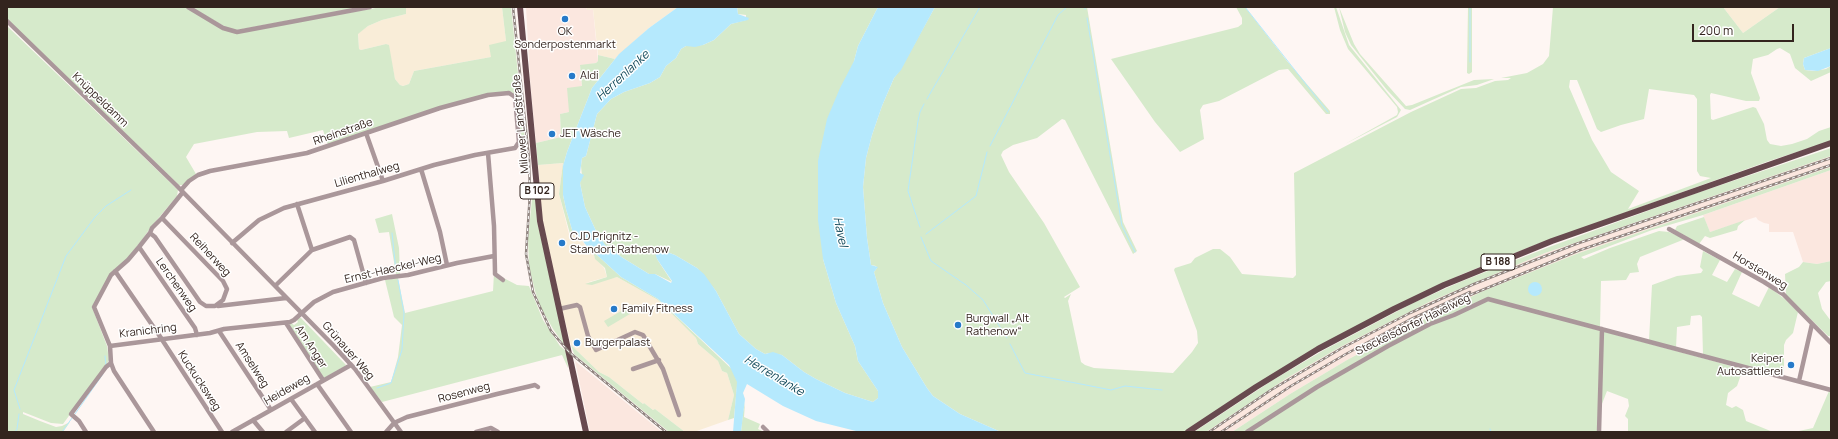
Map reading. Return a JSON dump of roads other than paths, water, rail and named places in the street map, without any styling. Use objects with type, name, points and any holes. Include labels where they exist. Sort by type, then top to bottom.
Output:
[{"type":"main road","name":"Milower Landstraße","points":[[520,7],[540,221],[586,432]]},
{"type":"main road","name":"B 188","points":[[1188,432],[1256,387],[1318,349],[1394,309],[1451,282],[1552,241],[1831,143]]},
{"type":"street","points":[[188,7],[224,28],[237,32],[370,7]]},
{"type":"street","name":"Knüppeldamm","points":[[7,21],[182,191]]},
{"type":"street","name":"Rheinstraße","points":[[182,191],[189,181],[198,174],[307,153],[440,108],[488,95],[509,93],[514,95],[519,142],[517,146]]},
{"type":"street","points":[[366,133],[383,181]]},
{"type":"street","name":"Lilienthalweg","points":[[232,243],[259,220],[278,210],[383,181],[454,159],[512,150],[517,146]]},
{"type":"street","points":[[488,153],[494,226],[495,274],[503,280]]},
{"type":"street","points":[[421,169],[440,232],[447,265]]},
{"type":"street","name":"Kranichring","points":[[182,191],[162,218],[152,228],[139,247],[128,260],[115,271],[94,307],[110,346],[286,323],[294,320],[301,313]]},
{"type":"street","name":"Grünauer Weg","points":[[182,191],[351,365],[401,432]]},
{"type":"street","points":[[297,204],[312,250]]},
{"type":"street","name":"Reiherweg","points":[[162,218],[225,284],[227,289],[226,297],[215,306]]},
{"type":"street","name":"Horstenweg","points":[[1669,229],[1783,294],[1831,343]]},
{"type":"street","points":[[150,233],[155,237],[200,302],[206,306],[286,298]]},
{"type":"street","points":[[275,286],[312,250],[351,237],[354,240],[366,283]]},
{"type":"street","name":"Lerchenweg","points":[[139,247],[195,328],[197,335]]},
{"type":"street","name":"Ernst-Haeckel-Weg","points":[[301,313],[323,296],[366,283],[383,278],[408,275],[447,265],[494,256]]},
{"type":"street","name":"Kuckucksweg","points":[[115,271],[222,432]]},
{"type":"street","name":"Steckelsdorfer Havelweg","points":[[1247,432],[1352,366],[1430,324],[1454,315],[1483,300],[1492,299],[1831,390]]},
{"type":"street","points":[[559,308],[577,305],[580,307],[588,336],[596,350],[600,350],[635,332],[643,335],[659,360],[679,415]]},
{"type":"street","name":"Am Anger","points":[[286,323],[323,380]]},
{"type":"street","points":[[1799,381],[1812,324]]},
{"type":"street","points":[[1599,432],[1602,329]]},
{"type":"street","name":"Amselweg","points":[[219,331],[271,410]]},
{"type":"street","points":[[110,346],[111,363],[116,375],[154,432]]},
{"type":"street","points":[[633,369],[659,360]]},
{"type":"street","points":[[86,432],[79,421],[71,414],[106,366],[111,363]]},
{"type":"street","name":"Heideweg","points":[[232,432],[351,365]]},
{"type":"street","points":[[317,384],[352,432]]},
{"type":"street","name":"Rosenweg","points":[[394,423],[407,418],[497,394],[535,385],[538,387]]},
{"type":"street","points":[[291,399],[315,432]]},
{"type":"street","points":[[286,432],[305,418]]},
{"type":"street","points":[[254,420],[263,432]]},
{"type":"street","points":[[386,432],[394,423]]},
{"type":"street","points":[[763,427],[768,432]]},
{"type":"street","points":[[476,432],[488,428],[494,428],[498,432]]},
{"type":"water","points":[[678,7],[737,7],[738,14],[749,18],[748,20],[731,24],[714,40],[703,45],[695,47],[686,46],[681,49],[676,58],[666,66],[660,77],[650,83],[624,92],[611,99],[597,114],[586,156],[582,158],[580,173],[584,175],[580,183],[585,207],[597,233],[605,245],[623,258],[649,274],[655,274],[671,283],[672,281],[657,259],[655,253],[656,248],[675,255],[697,268],[704,274],[716,291],[739,334],[756,349],[765,354],[773,352],[782,355],[804,372],[816,379],[845,393],[873,402],[878,398],[878,391],[858,361],[855,346],[836,303],[823,259],[818,220],[818,161],[827,119],[840,88],[854,61],[858,46],[878,7],[935,7],[901,70],[894,78],[882,106],[866,158],[863,187],[867,238],[871,265],[878,267],[874,272],[883,303],[902,347],[933,396],[960,414],[1001,432],[860,432],[816,421],[783,406],[747,384],[743,393],[745,399],[741,432],[733,432],[737,382],[729,365],[658,299],[621,277],[585,244],[581,238],[573,233],[563,195],[563,166],[592,88],[619,54],[649,28]]},
{"type":"water","points":[[1831,48],[1831,66],[1818,71],[1805,70],[1803,64],[1804,58]]},
{"type":"water","points":[[1532,282],[1538,282],[1542,286],[1542,292],[1538,296],[1532,296],[1528,292],[1528,286]]},
{"type":"waterway","points":[[927,99],[980,7]]},
{"type":"waterway","points":[[990,146],[1058,15],[1067,7]]},
{"type":"waterway","points":[[1245,7],[1328,112]]},
{"type":"waterway","points":[[1470,7],[1470,62]]},
{"type":"waterway","points":[[1087,18],[1122,226],[1135,252]]},
{"type":"waterway","points":[[920,227],[908,191],[918,121],[924,104]]},
{"type":"waterway","points":[[926,234],[976,196],[987,152]]},
{"type":"waterway","points":[[20,409],[14,390],[66,256],[95,217],[106,206],[131,190]]},
{"type":"waterway","points":[[392,233],[396,271]]},
{"type":"waterway","points":[[921,237],[931,261],[966,285],[983,300],[1007,338]]},
{"type":"waterway","points":[[377,388],[391,383],[402,350],[404,313],[398,280]]},
{"type":"waterway","points":[[1010,344],[1025,373],[1111,390],[1125,386],[1162,390]]},
{"type":"waterway","points":[[105,356],[106,365]]},
{"type":"waterway","points":[[75,414],[103,374]]},
{"type":"waterway","points":[[15,432],[17,429],[19,414]]},
{"type":"waterway","points":[[62,432],[72,418]]},
{"type":"railway","points":[[513,7],[529,159],[530,193],[526,254],[533,292],[551,331],[569,352],[666,432]]},
{"type":"railway","points":[[1209,432],[1271,390],[1342,348],[1410,313],[1474,284],[1576,244],[1831,158]]},
{"type":"railway","points":[[1465,297],[1580,250],[1831,165]]},
{"type":"railway","points":[[1221,432],[1291,386],[1346,354],[1409,320],[1470,292]]},
{"type":"place","name":"OK Sonderpostenmarkt","points":[[565,19]]},
{"type":"place","name":"Aldi","points":[[572,76]]},
{"type":"place","name":"JET Wäsche","points":[[552,134]]},
{"type":"place","name":"CJD Prignitz - Standort Rathenow","points":[[562,243]]},
{"type":"place","name":"Family Fitness","points":[[614,309]]},
{"type":"place","name":"Burgwall „Alt Rathenow“","points":[[958,325]]},
{"type":"place","name":"Burgerpalast","points":[[577,343]]},
{"type":"place","name":"Keiper Autosattlerei","points":[[1791,365]]},
{"type":"water label","name":"Herrenlanke","points":[[623,76]]},
{"type":"water label","name":"Havel","points":[[840,232]]},
{"type":"water label","name":"Herrenlanke","points":[[774,376]]}]
